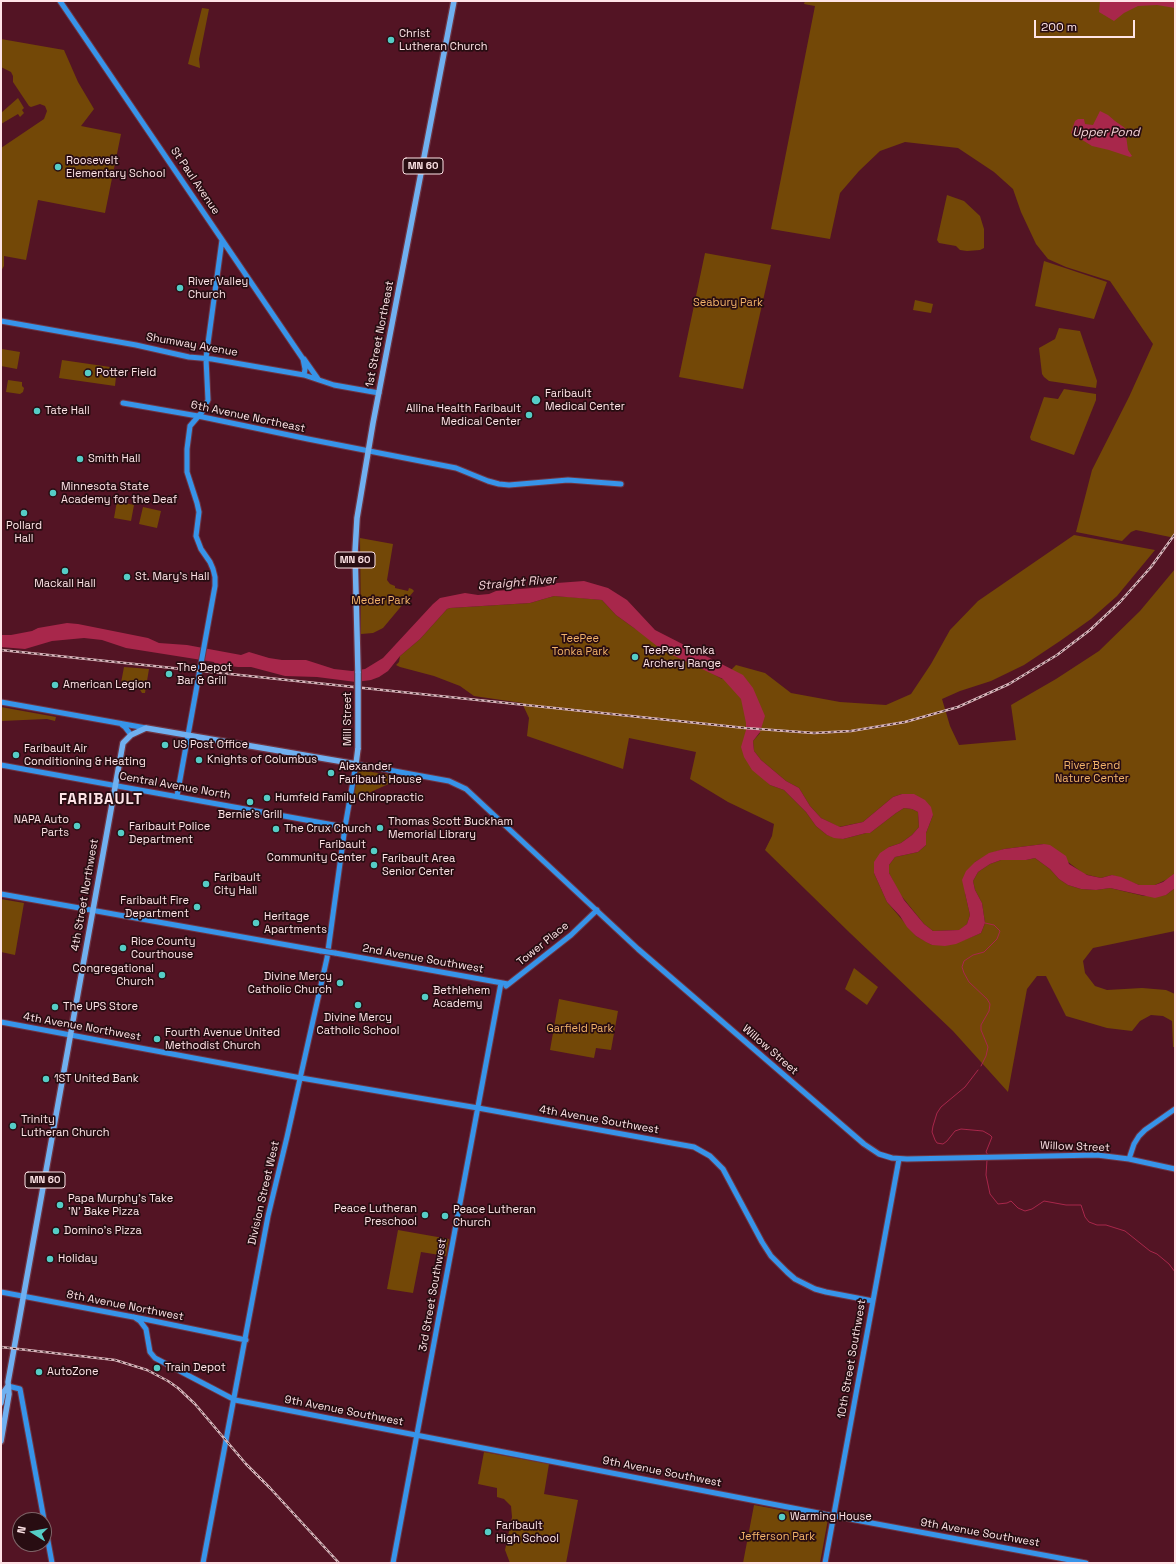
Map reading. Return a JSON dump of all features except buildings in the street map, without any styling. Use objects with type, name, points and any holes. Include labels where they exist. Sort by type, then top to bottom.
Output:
[{"type":"main road","name":"1st Street Northeast","points":[[358,673],[356,530],[368,451],[454,1]]},
{"type":"main road","name":"Mill Street","points":[[356,764],[358,748],[358,673]]},
{"type":"main road","points":[[131,735],[146,728],[356,764]]},
{"type":"main road","name":"MN 60","points":[[115,785],[121,749],[126,739],[131,735]]},
{"type":"main road","name":"4th Street Northwest","points":[[8,1386],[115,785]]},
{"type":"main road","name":"MN 60","points":[[1,1403],[3,1393],[8,1386]]},
{"type":"main road","name":"MN 60","points":[[1,1441],[9,1394],[8,1386]]},
{"type":"street","name":"St Paul Avenue","points":[[60,1],[318,379]]},
{"type":"street","points":[[177,796],[216,578],[210,562],[198,543],[196,536],[198,503],[187,472],[186,449],[190,426],[206,406],[208,400],[206,358],[222,240]]},
{"type":"street","name":"Shumway Avenue","points":[[1,321],[189,357],[206,358],[304,375],[334,385],[379,393]]},
{"type":"street","points":[[303,359],[305,369],[304,375]]},
{"type":"street","name":"6th Avenue Northeast","points":[[123,403],[198,416],[456,468],[499,484],[509,485],[568,480],[621,484]]},
{"type":"street","points":[[1,702],[146,728]]},
{"type":"street","points":[[118,722],[125,727],[131,735]]},
{"type":"street","name":"Willow Street","points":[[356,764],[449,781],[466,789],[638,949],[864,1144],[879,1154],[899,1159],[1088,1155],[1129,1159],[1175,1169]]},
{"type":"street","name":"Division Street West","points":[[203,1563],[235,1400],[268,1216],[301,1078],[327,958],[345,828],[356,764]]},
{"type":"street","name":"Central Avenue North","points":[[1,765],[177,796],[345,828]]},
{"type":"street","name":"2nd Avenue Southwest","points":[[1,894],[508,984]]},
{"type":"street","name":"Tower Place","points":[[500,991],[566,939],[597,910]]},
{"type":"street","name":"3rd Street Southwest","points":[[393,1563],[502,983]]},
{"type":"street","name":"4th Avenue Northwest","points":[[1,1022],[301,1078]]},
{"type":"street","name":"4th Avenue Southwest","points":[[301,1078],[694,1147],[710,1156],[723,1169],[762,1242],[778,1264],[805,1284],[826,1292],[873,1301]]},
{"type":"street","points":[[1129,1159],[1134,1144],[1142,1133],[1175,1109]]},
{"type":"street","name":"10th Street Southwest","points":[[825,1563],[899,1159]]},
{"type":"street","name":"8th Avenue Northwest","points":[[1,1292],[246,1340]]},
{"type":"street","points":[[134,1317],[144,1326],[147,1336]]},
{"type":"street","points":[[147,1336],[148,1321]]},
{"type":"street","name":"9th Avenue Southwest","points":[[147,1336],[150,1352],[155,1358],[235,1400],[834,1516],[1086,1563]]},
{"type":"street","points":[[8,1386],[20,1389],[52,1563]]},
{"type":"green space","points":[[805,1],[1175,1],[1175,538],[1136,530],[1131,532],[1122,541],[1076,532],[1092,470],[1129,397],[1153,344],[1110,281],[1066,267],[1048,259],[1036,244],[1021,212],[1013,189],[994,172],[958,148],[905,142],[880,151],[859,171],[840,193],[830,239],[771,229],[815,6],[804,4]]},
{"type":"green space","points":[[202,8],[209,9],[199,59],[200,68],[188,64]]},
{"type":"green space","name":"Roosevelt Elementary School","points":[[1,39],[64,50],[78,82],[94,109],[81,126],[121,134],[105,213],[38,200],[26,260],[4,256],[4,266],[1,271],[1,148],[44,119],[47,111],[45,106],[40,104],[31,107],[29,106],[13,82],[11,72],[1,67]]},
{"type":"green space","points":[[18,98],[24,108],[22,110],[24,113],[20,117],[18,114],[1,124],[1,113]]},
{"type":"green space","points":[[947,195],[964,201],[980,216],[984,229],[984,248],[980,250],[967,251],[960,250],[956,246],[939,243],[937,240]]},
{"type":"green space","name":"Seabury Park","points":[[705,253],[771,265],[743,389],[679,377]]},
{"type":"green space","points":[[1044,261],[1107,282],[1094,319],[1035,306]]},
{"type":"green space","points":[[915,300],[933,304],[931,313],[913,310]]},
{"type":"green space","points":[[1059,328],[1080,331],[1097,381],[1096,388],[1049,381],[1042,374],[1039,348],[1055,339]]},
{"type":"green space","points":[[2,349],[20,352],[17,369],[1,366]]},
{"type":"green space","name":"Potter Field","points":[[62,360],[117,368],[115,386],[59,378]]},
{"type":"green space","points":[[8,380],[22,382],[22,386],[24,388],[23,392],[20,394],[6,392]]},
{"type":"green space","points":[[1064,389],[1096,394],[1096,400],[1074,455],[1031,440],[1030,437],[1044,397],[1058,399]]},
{"type":"green space","points":[[117,501],[134,505],[131,521],[114,518]]},
{"type":"green space","points":[[143,507],[161,511],[157,528],[139,524]]},
{"type":"green space","points":[[1074,535],[1155,550],[1117,596],[1091,619],[1060,641],[1024,665],[991,681],[960,691],[942,699],[950,726],[959,745],[1016,740],[1011,705],[1056,679],[1099,651],[1140,611],[1175,569],[1175,873],[1170,878],[1155,885],[1139,885],[1112,875],[1101,878],[1084,874],[1044,844],[1004,849],[989,854],[975,862],[965,893],[970,915],[967,924],[960,930],[933,931],[924,924],[899,893],[889,873],[889,865],[895,857],[918,852],[926,845],[926,833],[933,815],[902,794],[893,797],[863,822],[839,827],[821,818],[810,806],[799,788],[786,781],[761,760],[754,751],[753,741],[760,733],[745,733],[762,777],[770,785],[784,790],[806,812],[816,826],[827,835],[843,839],[870,833],[904,808],[912,809],[918,812],[919,827],[912,835],[901,843],[889,847],[874,873],[887,902],[916,936],[932,945],[964,940],[981,933],[985,923],[982,903],[975,890],[973,881],[978,872],[990,864],[1001,860],[1026,860],[1035,858],[1050,869],[1059,879],[1068,885],[1081,889],[1096,890],[1110,888],[1144,896],[1166,895],[1175,888],[1175,931],[1093,948],[1083,961],[1085,973],[1095,986],[1107,990],[1142,988],[1166,990],[1175,994],[1175,1047],[1173,1047],[1172,1021],[1163,1016],[1151,1015],[1140,1021],[1132,1031],[1107,1028],[1066,1016],[1046,976],[1037,976],[1027,989],[1008,1092],[953,1031],[765,850],[772,836],[774,824],[728,802],[690,779],[696,752],[629,738],[623,769],[527,736],[529,718],[522,703],[474,696],[460,686],[434,676],[396,665],[399,662],[400,656],[420,639],[447,609],[530,603],[554,596],[570,597],[602,600],[616,615],[634,628],[722,679],[736,665],[765,673],[791,693],[840,702],[886,705],[911,694],[931,664],[950,630],[978,601]]},
{"type":"green space","name":"Meder Park","points":[[360,538],[393,544],[387,580],[390,584],[395,586],[395,588],[408,591],[409,588],[414,591],[383,628],[373,633],[361,634]]},
{"type":"green space","points":[[124,667],[149,669],[145,693],[142,693],[135,685],[129,684],[120,688]]},
{"type":"green space","points":[[1,707],[56,717],[55,721],[47,719],[1,721]]},
{"type":"green space","points":[[359,770],[404,777],[353,800]]},
{"type":"green space","points":[[1,899],[24,903],[15,955],[1,952]]},
{"type":"green space","points":[[854,968],[878,987],[867,1005],[845,989]]},
{"type":"green space","name":"Garfield Park","points":[[559,999],[618,1011],[611,1050],[596,1048],[594,1058],[550,1050]]},
{"type":"green space","points":[[398,1230],[449,1239],[446,1256],[421,1252],[413,1293],[387,1289]]},
{"type":"green space","points":[[484,1452],[549,1464],[544,1494],[578,1500],[566,1563],[510,1563],[505,1550],[512,1517],[511,1506],[504,1499],[497,1497],[497,1488],[478,1484]]},
{"type":"green space","name":"Jefferson Park","points":[[754,1505],[828,1519],[820,1563],[743,1563]]},
{"type":"water","points":[[1100,1],[1175,1],[1175,8],[1157,5],[1138,6],[1124,13],[1114,21],[1099,12]]},
{"type":"water","name":"Upper Pond","points":[[1100,111],[1125,128],[1128,150],[1132,156],[1130,157],[1092,146],[1071,133],[1075,121],[1078,119],[1084,119],[1085,124],[1093,125]]},
{"type":"water","points":[[584,581],[608,588],[627,600],[655,630],[743,675],[753,688],[765,716],[760,732],[753,741],[754,751],[761,760],[786,781],[799,788],[810,806],[821,818],[840,827],[863,822],[893,797],[902,794],[914,794],[925,800],[931,807],[933,815],[926,833],[926,845],[918,852],[895,857],[889,865],[889,873],[904,900],[924,924],[933,931],[959,930],[967,924],[970,915],[962,880],[966,871],[975,862],[989,853],[1004,849],[1044,844],[1050,845],[1066,856],[1069,864],[1087,875],[1101,878],[1112,875],[1121,877],[1139,885],[1155,885],[1163,882],[1175,873],[1175,888],[1166,895],[1155,898],[1110,888],[1096,890],[1081,889],[1068,885],[1059,879],[1050,869],[1035,858],[1026,860],[1001,860],[990,864],[978,872],[973,881],[975,890],[982,903],[985,923],[981,933],[956,944],[945,946],[932,945],[926,942],[916,936],[907,927],[900,916],[887,902],[874,873],[874,862],[880,853],[889,847],[901,843],[912,835],[919,827],[918,812],[912,809],[904,808],[870,833],[843,839],[834,838],[827,835],[816,826],[806,812],[784,790],[770,785],[752,770],[744,757],[741,747],[746,730],[746,723],[741,699],[723,679],[662,650],[616,615],[602,600],[554,596],[530,603],[447,609],[420,639],[400,656],[388,671],[371,680],[356,682],[317,677],[285,676],[251,667],[215,664],[214,662],[126,648],[102,640],[84,638],[52,641],[25,649],[1,647],[1,635],[11,635],[67,623],[148,638],[159,643],[187,645],[241,655],[249,652],[282,660],[306,660],[334,669],[352,671],[365,669],[383,658],[440,598],[465,593],[478,595],[489,594],[496,591],[544,587],[557,583]]},
{"type":"waterway","points":[[981,1066],[986,1056],[988,1047],[981,1030],[981,1025],[989,1011],[990,1004],[987,999],[969,982],[962,967],[964,961],[973,955],[984,952],[997,939],[1000,931],[994,925],[985,923]]},
{"type":"waterway","points":[[978,1070],[965,1087],[941,1107],[937,1113],[932,1132],[937,1143],[943,1144],[955,1131],[961,1129],[983,1131],[992,1137],[986,1152],[988,1155]]},
{"type":"waterway","points":[[987,1160],[986,1175],[990,1194],[998,1204],[1011,1201],[1018,1208],[1025,1211],[1032,1209],[1044,1201],[1066,1205],[1081,1205],[1085,1217],[1089,1222],[1097,1225],[1106,1225],[1125,1231],[1150,1251],[1157,1254],[1169,1264],[1175,1272]]},
{"type":"railway","points":[[1,650],[745,728],[814,733],[851,731],[905,722],[958,707],[1009,684],[1057,655],[1090,630],[1120,602],[1151,567],[1175,534]]},
{"type":"railway","points":[[1,1347],[115,1360],[147,1370],[168,1381],[195,1404],[246,1464],[339,1563]]},
{"type":"place","name":"Christ Lutheran Church","points":[[391,40]]},
{"type":"place","name":"Roosevelt Elementary School","points":[[58,167]]},
{"type":"place","name":"River Valley Church","points":[[180,288]]},
{"type":"place","name":"Potter Field","points":[[88,373]]},
{"type":"place","name":"Faribault Medical Center","points":[[536,400]]},
{"type":"place","name":"Tate Hall","points":[[37,411]]},
{"type":"place","name":"Allina Health Faribault Medical Center","points":[[529,415]]},
{"type":"place","name":"Smith Hall","points":[[80,459]]},
{"type":"place","name":"Minnesota State Academy for the Deaf","points":[[53,493]]},
{"type":"place","name":"Pollard Hall","points":[[24,513]]},
{"type":"place","name":"Mackall Hall","points":[[65,571]]},
{"type":"place","name":"St. Mary's Hall","points":[[127,577]]},
{"type":"place","name":"TeePee Tonka Archery Range","points":[[635,657]]},
{"type":"place","name":"The Depot Bar & Grill","points":[[169,674]]},
{"type":"place","name":"American Legion","points":[[55,685]]},
{"type":"place","name":"US Post Office","points":[[165,745]]},
{"type":"place","name":"Faribault Air Conditioning & Heating","points":[[16,755]]},
{"type":"place","name":"Knights of Columbus","points":[[199,760]]},
{"type":"place","name":"Alexander Faribault House","points":[[331,773]]},
{"type":"place","name":"Humfeld Family Chiropractic","points":[[267,798]]},
{"type":"place","name":"Bernie's Grill","points":[[250,802]]},
{"type":"place","name":"NAPA Auto Parts","points":[[77,826]]},
{"type":"place","name":"Thomas Scott Buckham Memorial Library","points":[[380,828]]},
{"type":"place","name":"The Crux Church","points":[[276,829]]},
{"type":"place","name":"Faribault Police Department","points":[[121,833]]},
{"type":"place","name":"Faribault Community Center","points":[[374,851]]},
{"type":"place","name":"Faribault Area Senior Center","points":[[374,865]]},
{"type":"place","name":"Faribault City Hall","points":[[206,884]]},
{"type":"place","name":"Faribault Fire Department","points":[[197,907]]},
{"type":"place","name":"Heritage Apartments","points":[[256,923]]},
{"type":"place","name":"Rice County Courthouse","points":[[123,948]]},
{"type":"place","name":"Congregational Church","points":[[162,975]]},
{"type":"place","name":"Divine Mercy Catholic Church","points":[[340,983]]},
{"type":"place","name":"Bethlehem Academy","points":[[425,997]]},
{"type":"place","name":"Divine Mercy Catholic School","points":[[358,1005]]},
{"type":"place","name":"The UPS Store","points":[[55,1007]]},
{"type":"place","name":"Fourth Avenue United Methodist Church","points":[[157,1039]]},
{"type":"place","name":"1ST United Bank","points":[[46,1079]]},
{"type":"place","name":"Trinity Lutheran Church","points":[[13,1126]]},
{"type":"place","name":"Papa Murphy's Take 'N' Bake Pizza","points":[[60,1205]]},
{"type":"place","name":"Peace Lutheran Preschool","points":[[425,1215]]},
{"type":"place","name":"Peace Lutheran Church","points":[[445,1216]]},
{"type":"place","name":"Domino's Pizza","points":[[56,1231]]},
{"type":"place","name":"Holiday","points":[[50,1259]]},
{"type":"place","name":"Train Depot","points":[[157,1368]]},
{"type":"place","name":"AutoZone","points":[[39,1372]]},
{"type":"place","name":"Warming House","points":[[782,1517]]},
{"type":"place","name":"Faribault High School","points":[[488,1532]]},
{"type":"district","name":"FARIBAULT","points":[[101,800]]},
{"type":"water label","name":"Straight River","points":[[517,583]]},
{"type":"park label","name":"TeePee Tonka Park","points":[[580,645]]},
{"type":"park label","name":"River Bend Nature Center","points":[[1092,772]]}]
